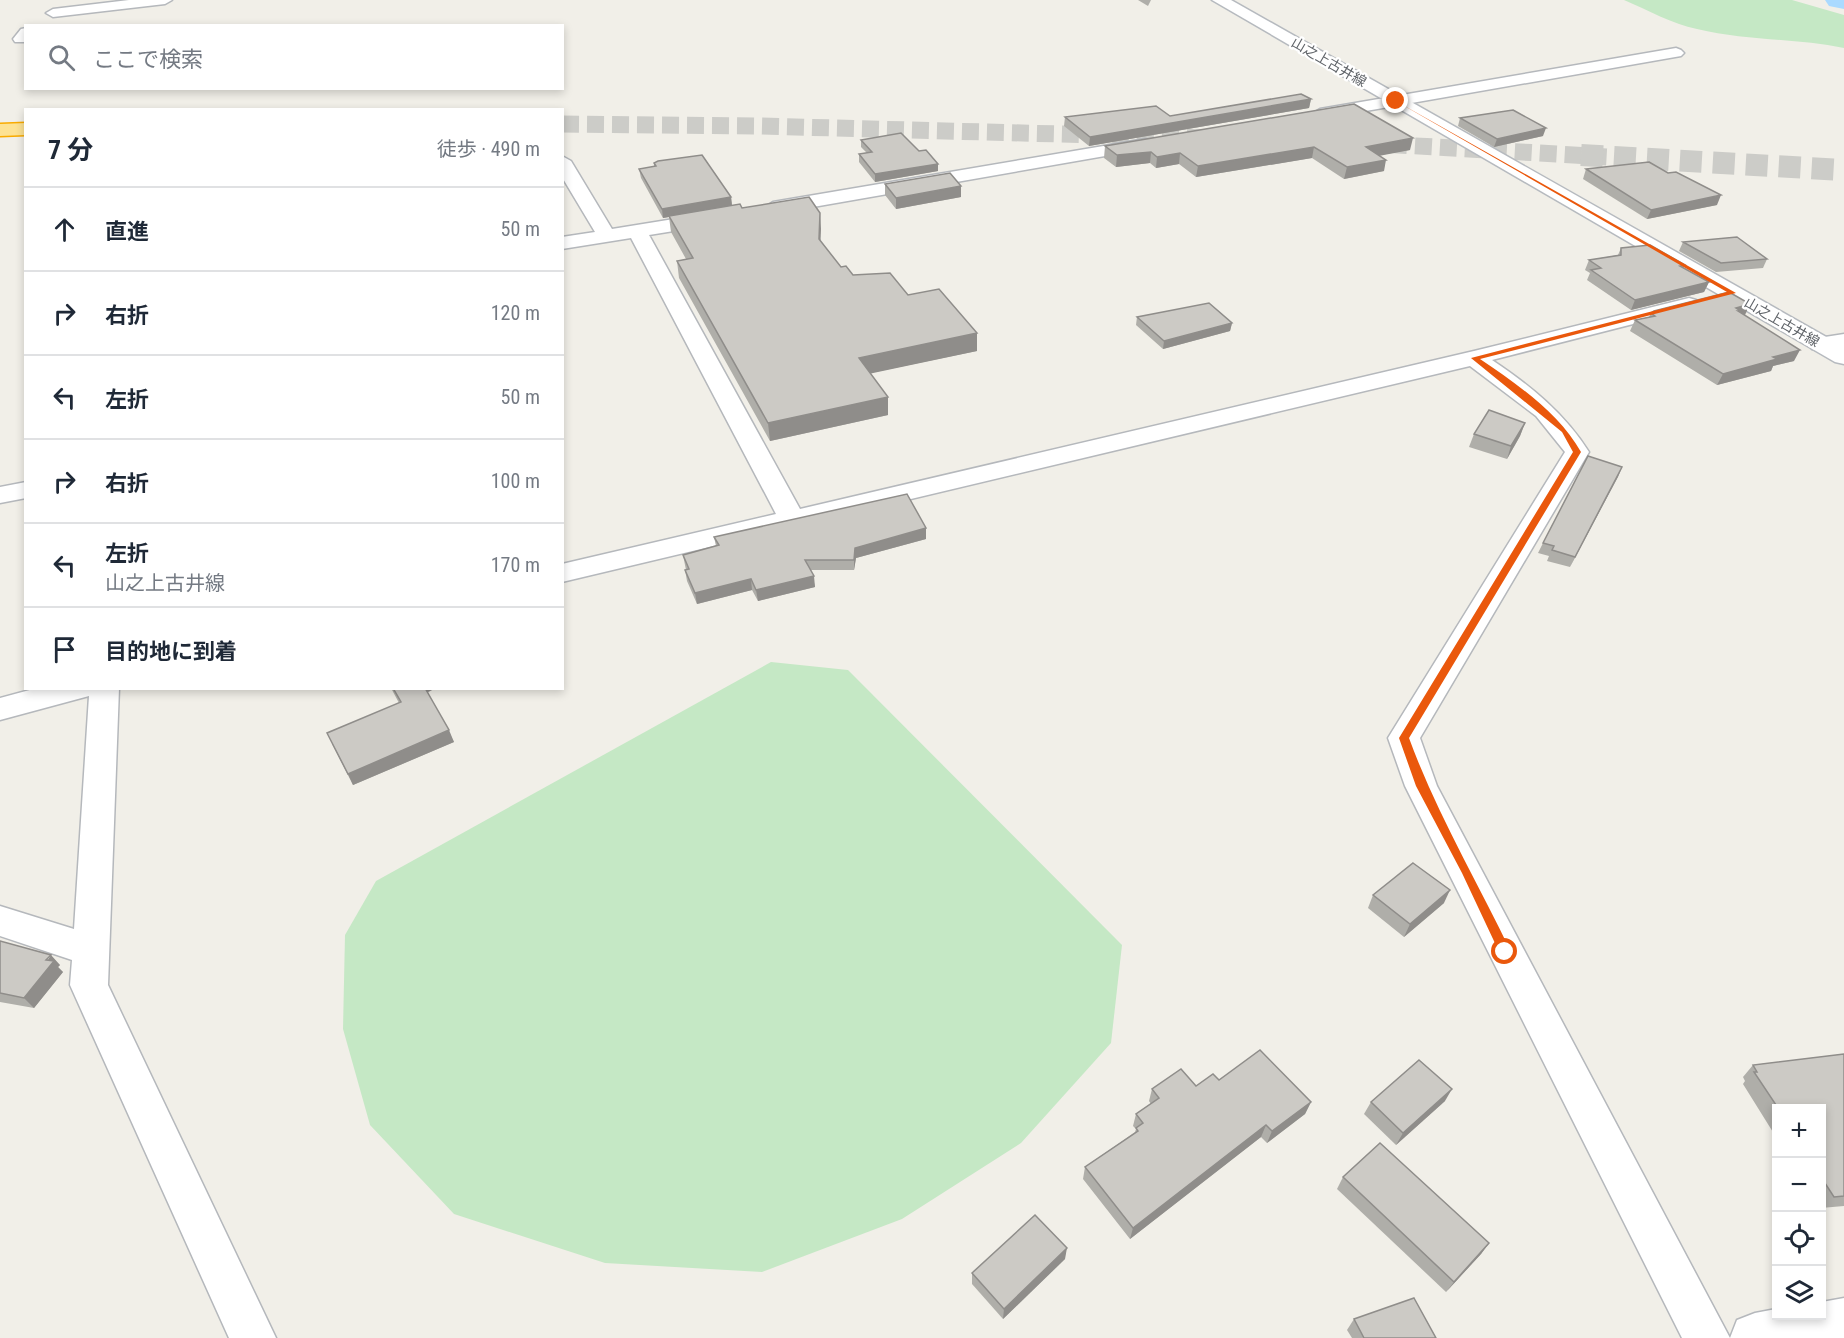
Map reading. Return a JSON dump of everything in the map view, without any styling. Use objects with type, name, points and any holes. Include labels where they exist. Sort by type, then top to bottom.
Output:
[{"type":"highway","points":[[0,130],[24,129]]},
{"type":"main road","name":"山之上古井線","points":[[1220,0],[1844,357]]},
{"type":"main road","points":[[1755,1338],[1844,1323]]},
{"type":"street","points":[[74,0],[48,16],[165,0]]},
{"type":"street","points":[[1308,116],[1676,53]]},
{"type":"street","points":[[759,210],[1163,141]]},
{"type":"street","points":[[564,164],[607,236]]},
{"type":"street","points":[[564,243],[726,216]]},
{"type":"street","points":[[637,231],[791,517]]},
{"type":"street","points":[[564,573],[791,517],[1474,358],[1733,293]]},
{"type":"street","points":[[1820,344],[1844,341]]},
{"type":"street","points":[[1474,358],[1502,378],[1565,431],[1577,452],[1404,738],[1421,786],[1707,1338]]},
{"type":"street","points":[[0,495],[24,490]]},
{"type":"street","points":[[0,709],[73,690]]},
{"type":"street","points":[[104,690],[89,985],[253,1338]]},
{"type":"street","points":[[0,921],[90,950]]},
{"type":"green space","points":[[1624,0],[1792,0],[1844,15],[1844,48],[1808,42],[1715,33],[1688,27]]},
{"type":"green space","points":[[771,662],[848,670],[1122,945],[1111,1043],[1021,1143],[902,1219],[762,1272],[605,1263],[454,1214],[370,1125],[343,1029],[345,935],[376,881]]},
{"type":"building","points":[[1301,94],[1311,99],[1090,137],[1065,117],[1156,106],[1170,116]]},
{"type":"building","points":[[1354,104],[1413,138],[1366,147],[1386,160],[1347,167],[1314,147],[1198,166],[1180,153],[1157,157],[1151,152],[1117,155],[1105,146]]},
{"type":"building","points":[[1513,110],[1546,128],[1497,139],[1460,118]]},
{"type":"building","points":[[901,133],[919,151],[926,150],[938,164],[875,174],[859,154],[872,152],[861,140]]},
{"type":"building","points":[[702,155],[731,197],[662,209],[639,169],[656,166],[654,163],[658,161]]},
{"type":"building","points":[[1649,162],[1668,173],[1676,172],[1721,195],[1651,210],[1586,169]]},
{"type":"building","points":[[950,173],[961,186],[896,198],[885,184]]},
{"type":"building","points":[[809,197],[820,213],[819,239],[841,267],[846,266],[853,275],[890,273],[908,295],[939,289],[977,333],[859,358],[888,397],[768,423],[677,261],[693,258],[669,216],[740,204],[742,208]]},
{"type":"building","points":[[1737,237],[1767,259],[1721,263],[1683,242]]},
{"type":"building","points":[[1650,245],[1685,265],[1680,266],[1709,282],[1635,300],[1591,270],[1601,268],[1589,260],[1621,255],[1621,248]]},
{"type":"building","points":[[1729,292],[1750,304],[1736,308],[1741,311],[1738,311],[1800,350],[1723,374],[1635,320],[1655,316],[1651,313],[1654,311]]},
{"type":"building","points":[[1209,303],[1232,323],[1164,341],[1137,317]]},
{"type":"building","points":[[1489,410],[1525,423],[1511,446],[1474,434]]},
{"type":"building","points":[[1588,456],[1622,467],[1575,557],[1552,550],[1554,546],[1543,543]]},
{"type":"building","points":[[907,494],[926,528],[855,548],[854,560],[805,560],[814,576],[756,590],[751,579],[695,593],[685,570],[689,569],[683,555],[719,545],[714,537]]},
{"type":"building","points":[[394,690],[426,690],[449,730],[348,774],[327,733],[401,702]]},
{"type":"building","points":[[1413,863],[1450,890],[1410,924],[1373,895]]},
{"type":"building","points":[[0,941],[51,955],[46,960],[54,961],[24,998],[0,993]]},
{"type":"building","points":[[1260,1050],[1311,1102],[1272,1131],[1266,1125],[1133,1228],[1085,1167],[1138,1131],[1136,1128],[1143,1123],[1136,1114],[1159,1098],[1152,1089],[1181,1069],[1196,1086],[1213,1074],[1219,1080]]},
{"type":"building","points":[[1844,1054],[1844,1196],[1834,1197],[1826,1185],[1826,1104],[1775,1104],[1754,1072],[1757,1072],[1753,1065]]},
{"type":"building","points":[[1419,1060],[1452,1089],[1403,1133],[1371,1102]]},
{"type":"building","points":[[1380,1143],[1489,1243],[1454,1282],[1343,1177]]},
{"type":"building","points":[[1035,1215],[1067,1248],[1004,1309],[972,1273]]},
{"type":"building","points":[[1414,1298],[1436,1338],[1364,1338],[1354,1319]]},
{"type":"waterway","points":[[1838,0],[1844,1]]},
{"type":"tunnel","points":[[564,124],[760,126],[1209,138]]},
{"type":"tunnel","points":[[1365,143],[1608,157]]},
{"type":"tunnel","points":[[1581,155],[1844,170]]},
{"type":"route","points":[[1396,101],[1733,293],[1474,358],[1502,378],[1565,431],[1577,452],[1404,738],[1421,786],[1467,872],[1505,952]]}]
